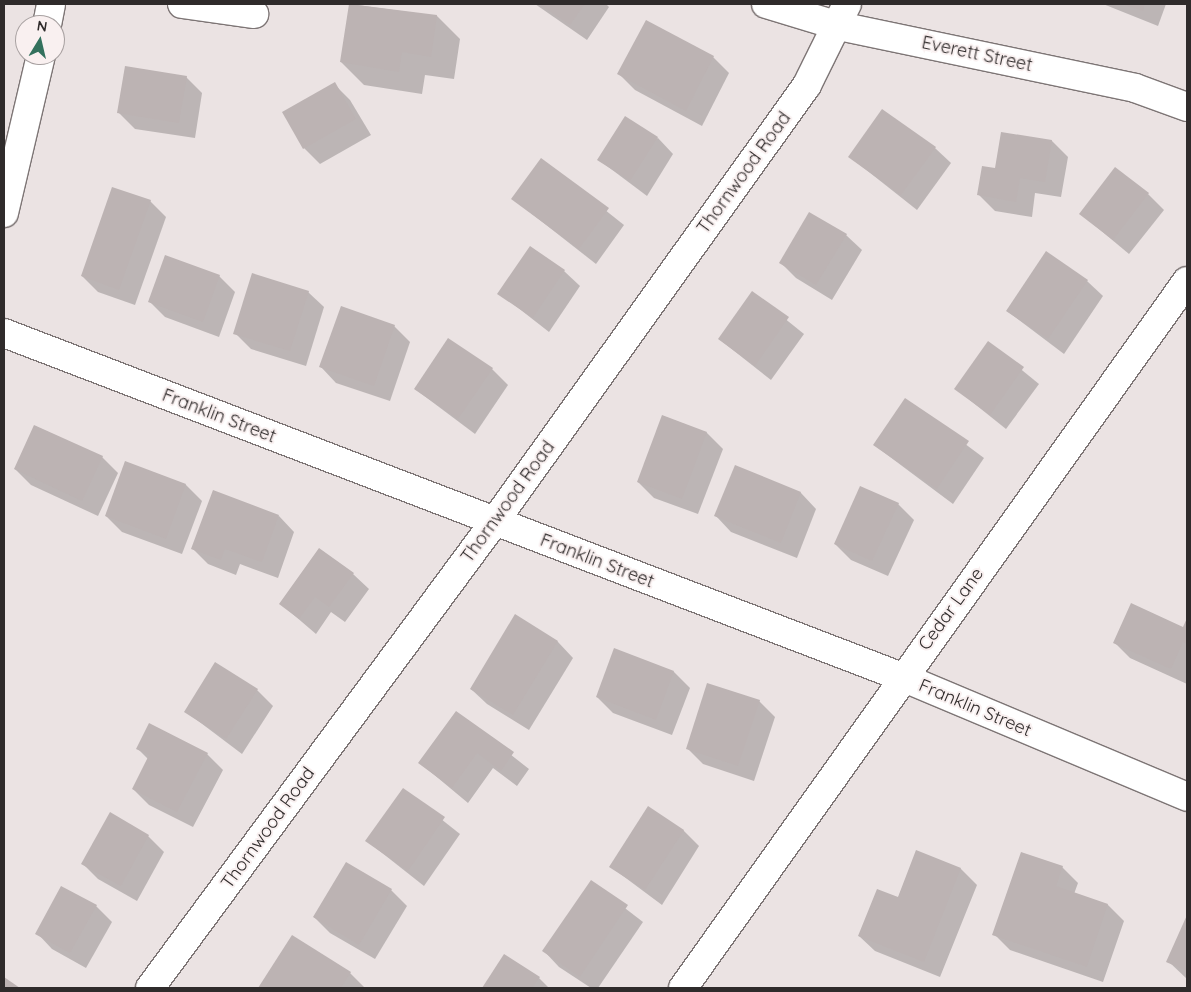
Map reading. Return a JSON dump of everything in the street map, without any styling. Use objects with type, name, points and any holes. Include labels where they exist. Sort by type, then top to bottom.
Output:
[{"type":"street","points":[[182,4],[254,14]]},
{"type":"street","name":"Everett Street","points":[[766,4],[843,15],[1135,88],[1187,107]]},
{"type":"street","name":"Thornwood Road","points":[[150,988],[494,521],[806,85],[843,15]]},
{"type":"street","points":[[4,213],[39,65]]},
{"type":"street","name":"Cedar Lane","points":[[683,988],[902,677],[1187,281]]},
{"type":"street","name":"Franklin Street","points":[[4,333],[902,677],[1187,797]]},
{"type":"building","points":[[349,4],[437,15],[431,57],[402,52],[399,72],[340,62]]},
{"type":"building","points":[[539,4],[585,4],[570,25]]},
{"type":"building","points":[[1122,4],[1145,4],[1143,11]]},
{"type":"building","points":[[646,20],[714,56],[686,111],[617,74]]},
{"type":"building","points":[[125,66],[187,76],[179,123],[117,113]]},
{"type":"building","points":[[335,82],[356,119],[303,149],[282,112]]},
{"type":"building","points":[[882,109],[936,147],[901,195],[848,157]]},
{"type":"building","points":[[625,116],[658,137],[630,181],[597,160]]},
{"type":"building","points":[[1001,132],[1052,140],[1045,182],[1020,178],[1016,202],[977,195],[982,166],[995,168]]},
{"type":"building","points":[[541,158],[609,208],[579,249],[511,199]]},
{"type":"building","points":[[1115,167],[1149,193],[1113,240],[1079,214]]},
{"type":"building","points":[[112,187],[151,200],[119,290],[81,276]]},
{"type":"building","points":[[809,212],[847,234],[816,285],[779,263]]},
{"type":"building","points":[[530,246],[565,270],[533,318],[497,294]]},
{"type":"building","points":[[1046,251],[1088,280],[1048,339],[1006,311]]},
{"type":"building","points":[[165,255],[220,275],[203,322],[148,302]]},
{"type":"building","points":[[252,273],[309,291],[290,351],[233,334]]},
{"type":"building","points":[[752,291],[789,317],[755,366],[718,339]]},
{"type":"building","points":[[341,306],[395,325],[374,386],[319,367]]},
{"type":"building","points":[[448,338],[493,368],[458,419],[414,389]]},
{"type":"building","points":[[988,341],[1024,367],[990,415],[954,389]]},
{"type":"building","points":[[905,398],[969,441],[937,489],[873,445]]},
{"type":"building","points":[[662,415],[707,432],[682,499],[637,482]]},
{"type":"building","points":[[34,425],[103,456],[82,501],[14,469]]},
{"type":"building","points":[[125,461],[186,484],[166,539],[105,516]]},
{"type":"building","points":[[735,465],[801,492],[781,543],[714,516]]},
{"type":"building","points":[[860,486],[899,503],[872,561],[834,544]]},
{"type":"building","points":[[213,490],[279,515],[262,562],[225,549],[221,560],[191,549]]},
{"type":"building","points":[[319,548],[354,573],[329,607],[315,597],[299,619],[279,604]]},
{"type":"building","points":[[1131,603],[1183,627],[1187,618],[1187,644],[1183,642],[1171,669],[1113,643]]},
{"type":"building","points":[[515,614],[558,641],[513,715],[470,689]]},
{"type":"building","points":[[614,648],[674,671],[656,720],[596,697]]},
{"type":"building","points":[[215,662],[258,689],[226,739],[184,712]]},
{"type":"building","points":[[707,683],[760,700],[738,766],[686,749]]},
{"type":"building","points":[[456,711],[514,752],[501,771],[477,753],[452,788],[418,763]]},
{"type":"building","points":[[149,723],[208,753],[177,812],[132,789],[149,755],[136,749]]},
{"type":"building","points":[[403,788],[445,817],[408,871],[365,841]]},
{"type":"building","points":[[648,806],[684,830],[645,890],[609,867]]},
{"type":"building","points":[[110,812],[149,835],[121,886],[81,864]]},
{"type":"building","points":[[916,850],[961,868],[924,962],[858,936],[877,889],[898,897]]},
{"type":"building","points":[[1021,852],[1063,866],[1056,886],[1108,904],[1087,967],[992,935]]},
{"type":"building","points":[[346,862],[392,889],[359,945],[313,917]]},
{"type":"building","points":[[591,880],[628,905],[580,977],[542,951]]},
{"type":"building","points":[[61,886],[97,905],[70,953],[35,934]]},
{"type":"building","points":[[1187,915],[1187,971],[1166,962]]},
{"type":"building","points":[[292,935],[351,972],[341,988],[258,988]]},
{"type":"building","points":[[504,954],[540,977],[532,988],[482,988]]},
{"type":"building","points":[[4,977],[20,988],[4,988]]}]
